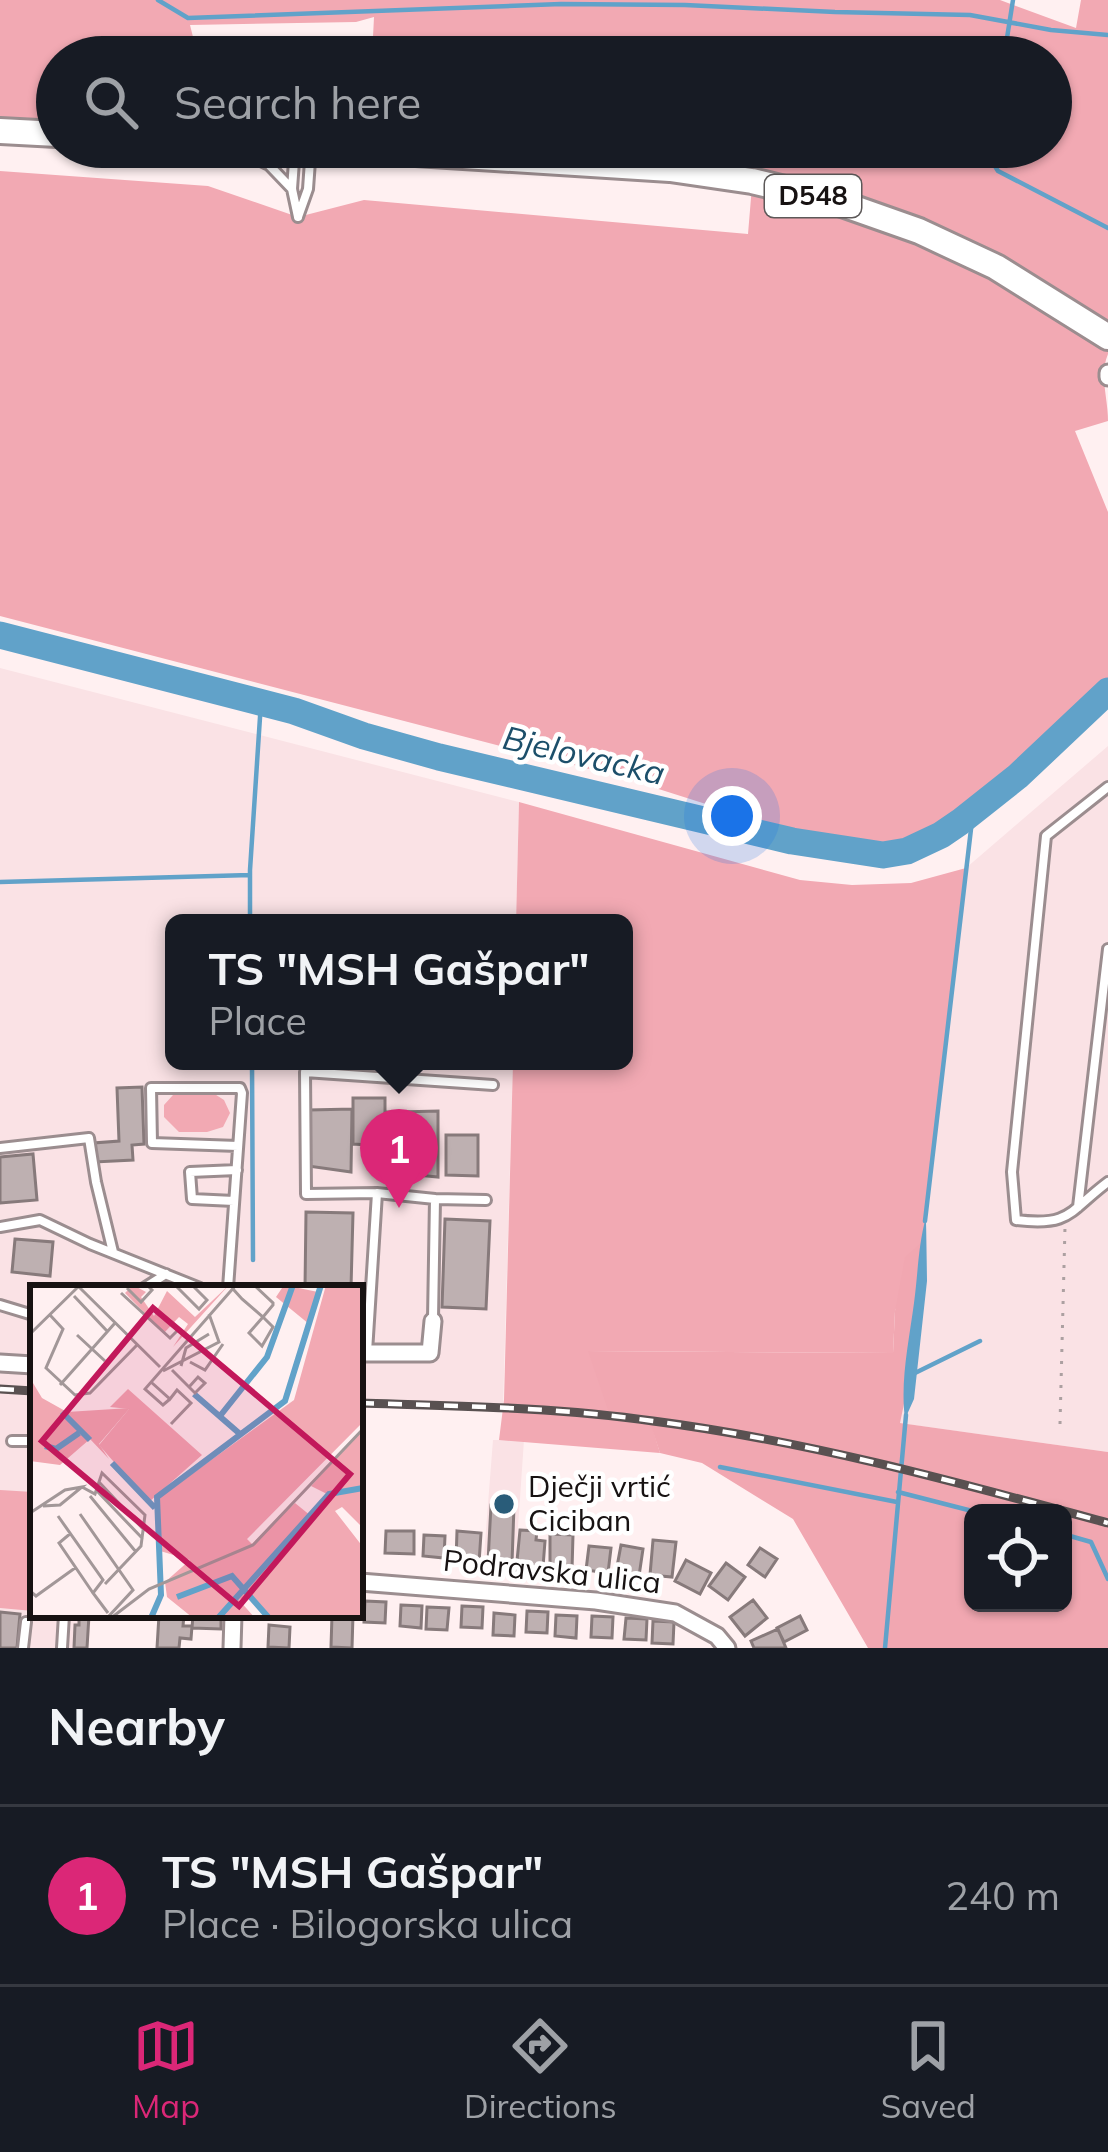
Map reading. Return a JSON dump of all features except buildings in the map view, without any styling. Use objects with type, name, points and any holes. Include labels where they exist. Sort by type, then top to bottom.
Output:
[{"type":"main road","points":[[0,131],[36,133]]},
{"type":"main road","name":"D548","points":[[656,168],[752,182],[834,201],[920,231],[996,267],[1108,338]]},
{"type":"street","points":[[363,1353],[430,1353],[433,1321]]},
{"type":"street","points":[[0,1363],[30,1365]]},
{"type":"street","name":"Podravska ulica","points":[[363,1582],[509,1593],[675,1613],[717,1636],[728,1648]]},
{"type":"street","points":[[232,1648],[233,1618]]},
{"type":"lane","points":[[272,168],[292,189]]},
{"type":"lane","points":[[294,168],[298,217],[309,168]]},
{"type":"lane","points":[[1108,787],[1046,836],[1012,1172],[1016,1220],[1065,1220],[1108,1182]]},
{"type":"lane","points":[[1078,1208],[1108,950]]},
{"type":"lane","points":[[486,1200],[306,1194],[305,1072],[493,1085]]},
{"type":"lane","points":[[228,1285],[242,1093],[240,1088],[151,1088],[152,1143],[238,1146]]},
{"type":"lane","points":[[0,1148],[89,1138],[113,1253]]},
{"type":"lane","points":[[234,1201],[192,1199],[190,1172],[236,1170]]},
{"type":"lane","points":[[363,1353],[377,1193]]},
{"type":"lane","points":[[433,1321],[435,1198]]},
{"type":"lane","points":[[0,1227],[40,1220],[193,1285]]},
{"type":"lane","points":[[149,1285],[166,1274]]},
{"type":"lane","points":[[0,1305],[30,1314]]},
{"type":"lane","points":[[11,1441],[30,1441]]},
{"type":"lane","points":[[62,1648],[64,1618]]},
{"type":"lane","points":[[23,1648],[26,1622]]},
{"type":"path","points":[[1060,1424],[1065,1220]]},
{"type":"shaded area","points":[[0,0],[1000,0],[1076,28],[1081,0],[1108,0],[1108,354],[1104,378],[1108,421],[1075,431],[1108,512],[1108,691],[1011,783],[956,826],[903,851],[874,854],[624,778],[0,616],[0,171],[208,186],[298,217],[364,200],[748,234],[752,186],[574,168],[1072,168],[1072,36],[373,36],[374,17],[356,22],[190,25],[193,36],[36,36],[36,133],[0,131]]},
{"type":"shaded area","points":[[0,668],[519,802],[516,914],[165,914],[165,1070],[513,1070],[503,1408],[363,1403],[363,1285],[30,1285],[30,1618],[91,1618],[88,1648],[0,1648]]},
{"type":"shaded area","points":[[1108,746],[1108,1452],[899,1423],[910,1375],[966,868]]},
{"type":"shaded area","points":[[519,802],[800,880],[911,883],[966,868],[923,1241],[895,1311],[893,1353],[589,1351],[650,1420],[660,1453],[499,1440],[513,1070],[633,1070],[633,914],[516,914]]},
{"type":"shaded area","points":[[213,1093],[224,1100],[230,1113],[223,1127],[179,1132],[164,1117],[164,1105],[173,1095]]},
{"type":"shaded area","points":[[923,1241],[910,1375],[900,1423],[1108,1452],[1108,1648],[868,1648],[793,1519],[702,1463],[660,1453],[649,1420],[610,1416],[588,1351],[893,1353],[905,1257]]},
{"type":"shaded area","name":"Dječji vrtić Ciciban","points":[[493,1440],[524,1440],[515,1571],[483,1568]]},
{"type":"shaded area","points":[[0,1490],[30,1492],[30,1611],[0,1608]]},
{"type":"water","points":[[926,1217],[927,1281],[914,1399],[905,1419],[906,1361]]},
{"type":"waterway","points":[[158,0],[188,18],[561,4],[685,5],[970,15],[1108,35]]},
{"type":"waterway","points":[[1007,36],[1013,0]]},
{"type":"waterway","points":[[996,168],[1108,228]]},
{"type":"waterway","name":"Bjelovacka","points":[[0,635],[294,711],[439,757],[792,841],[883,855],[907,851],[960,822],[1018,776],[1108,691]]},
{"type":"waterway","points":[[250,914],[261,702]]},
{"type":"waterway","points":[[925,1221],[973,812]]},
{"type":"waterway","points":[[0,882],[250,875]]},
{"type":"waterway","points":[[252,1070],[253,1260]]},
{"type":"waterway","points":[[915,1373],[980,1341]]},
{"type":"waterway","points":[[885,1648],[906,1415]]},
{"type":"waterway","points":[[720,1467],[897,1502]]},
{"type":"waterway","points":[[898,1492],[964,1509]]},
{"type":"waterway","points":[[1072,1537],[1091,1542],[1108,1579]]},
{"type":"railway","points":[[0,1389],[30,1391]]},
{"type":"railway","points":[[363,1403],[544,1410],[711,1429],[882,1464],[1108,1523]]},
{"type":"place","name":"TS \"MSH Gašpar\"","points":[[399,1208]]},
{"type":"place","name":"Dječji vrtić Ciciban","points":[[504,1504]]}]
